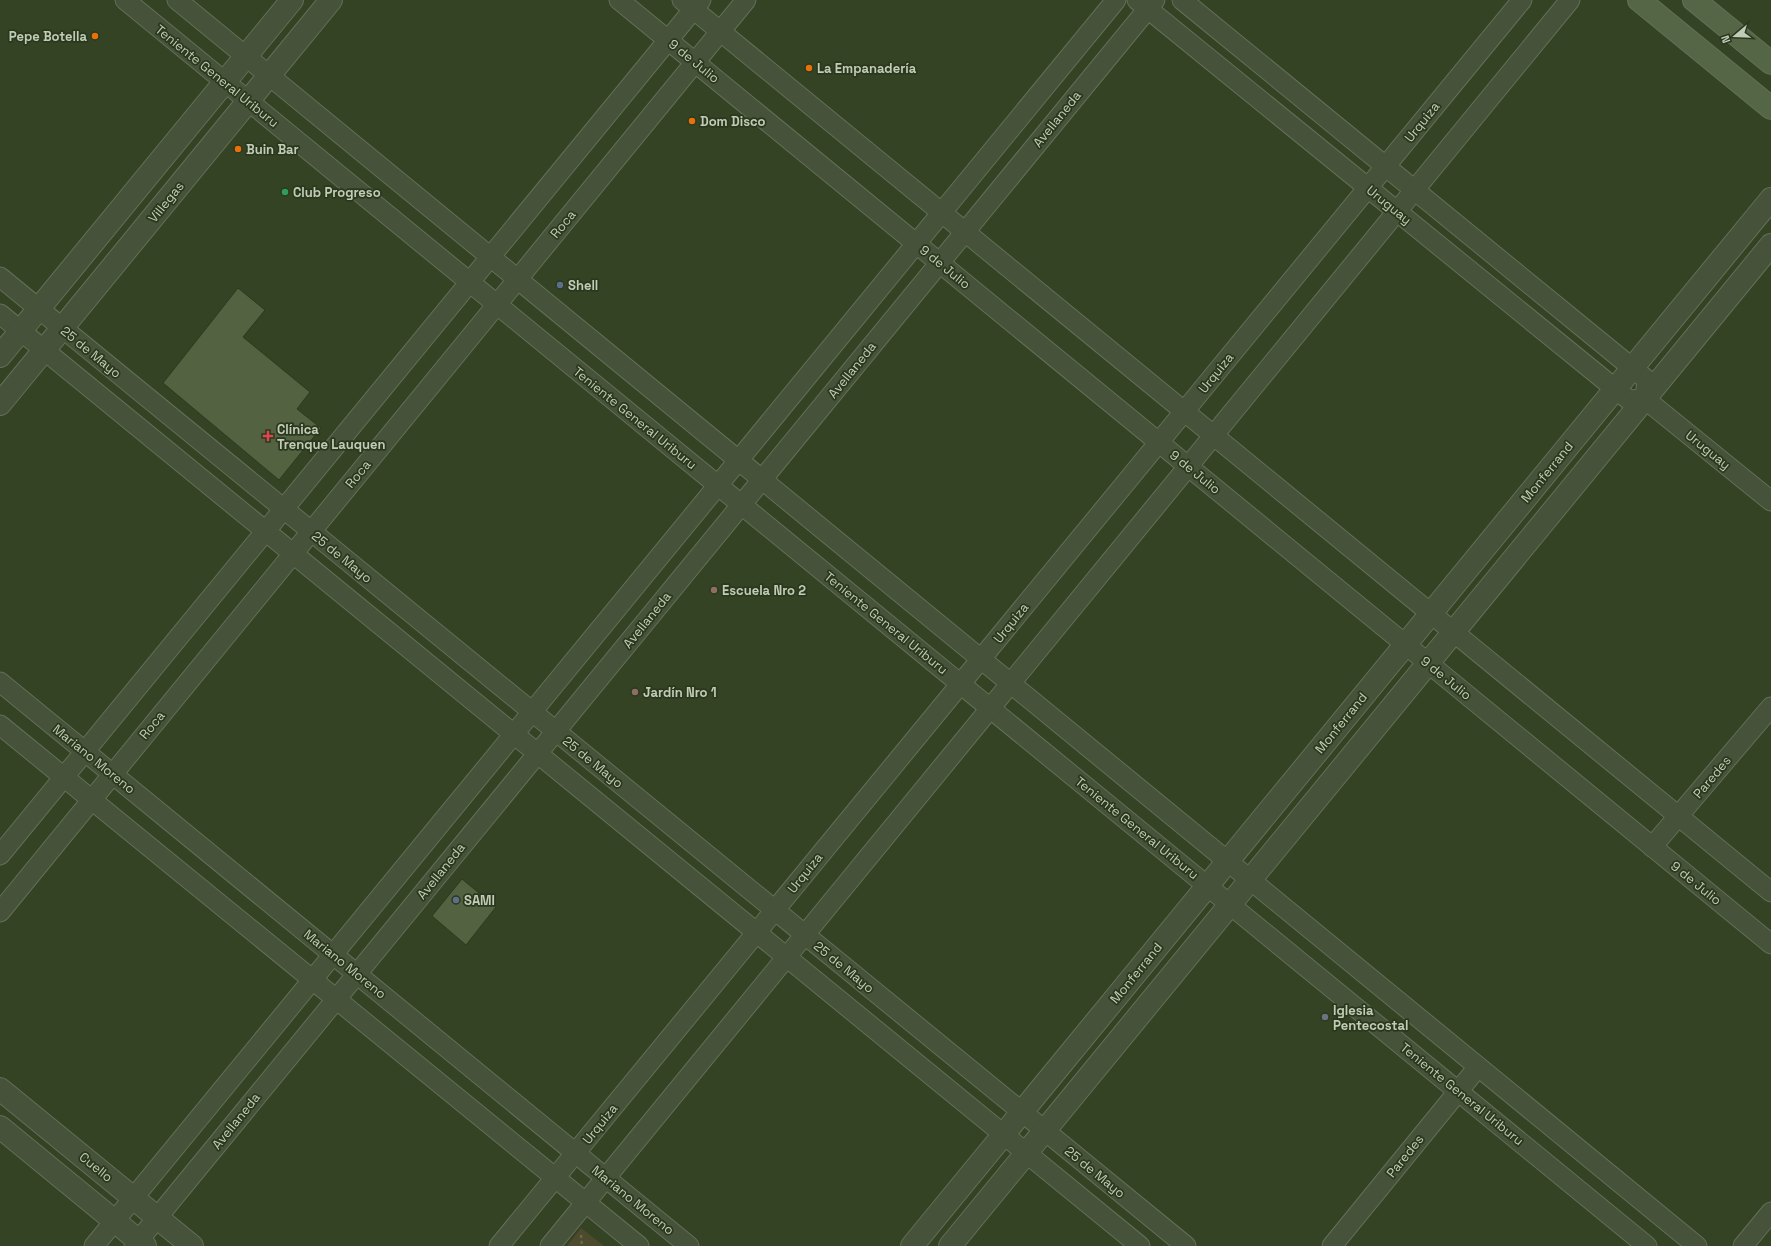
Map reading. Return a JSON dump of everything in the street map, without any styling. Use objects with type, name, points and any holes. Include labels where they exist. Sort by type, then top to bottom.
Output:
[{"type":"main road","points":[[1639,0],[1771,108]]},
{"type":"main road","points":[[1694,0],[1771,63]]},
{"type":"street","name":"Teniente General Uriburu","points":[[125,0],[1647,1246]]},
{"type":"street","points":[[177,0],[1698,1246]]},
{"type":"street","points":[[0,356],[292,0]]},
{"type":"street","name":"Villegas","points":[[0,404],[331,0]]},
{"type":"street","name":"9 de Julio","points":[[619,0],[1771,944]]},
{"type":"street","name":"Roca","points":[[0,912],[746,0]]},
{"type":"street","points":[[94,1246],[1116,0]]},
{"type":"street","points":[[1182,0],[1647,380],[1644,399]]},
{"type":"street","name":"Urquiza","points":[[499,1246],[1522,0]]},
{"type":"street","points":[[550,1246],[1570,0]]},
{"type":"street","points":[[0,855],[668,40],[692,3],[720,31],[1771,892]]},
{"type":"street","name":"Uruguay","points":[[1147,3],[1397,212],[1615,389],[1629,400],[1644,399],[1771,501]]},
{"type":"street","name":"Avellaneda","points":[[139,1244],[157,1217],[940,263],[1147,3]]},
{"type":"street","name":"Monferrand","points":[[912,1246],[1771,199]]},
{"type":"street","points":[[950,1246],[1771,245]]},
{"type":"street","name":"25 de Mayo","points":[[0,277],[1186,1246]]},
{"type":"street","points":[[0,314],[1140,1246]]},
{"type":"street","name":"Mariano Moreno","points":[[0,682],[689,1246]]},
{"type":"street","name":"Paredes","points":[[1652,847],[1771,708]]},
{"type":"street","points":[[0,725],[639,1246]]},
{"type":"street","name":"Paredes","points":[[1332,1246],[1478,1067]]},
{"type":"street","name":"Cuello","points":[[0,1089],[192,1246]]},
{"type":"street","points":[[0,1127],[114,1221],[139,1244]]},
{"type":"street","points":[[1743,1246],[1771,1212]]},
{"type":"shaded area","points":[[581,1228],[604,1246],[567,1246]]},
{"type":"building","points":[[238,288],[265,310],[243,337],[310,392],[297,409],[321,428],[279,480],[163,383]]},
{"type":"building","points":[[462,879],[496,907],[466,945],[432,916]]},
{"type":"place","name":"Pepe Botella","points":[[95,36]]},
{"type":"place","name":"La Empanadería","points":[[809,68]]},
{"type":"place","name":"Dom Disco","points":[[692,121]]},
{"type":"place","name":"Buin Bar","points":[[238,149]]},
{"type":"place","name":"Club Progreso","points":[[285,192]]},
{"type":"place","name":"Shell","points":[[560,285]]},
{"type":"place","name":"Clínica Trenque Lauquen","points":[[268,436]]},
{"type":"place","name":"Escuela Nro 2","points":[[714,590]]},
{"type":"place","name":"Jardín Nro 1","points":[[635,692]]},
{"type":"place","name":"SAMI","points":[[456,900]]},
{"type":"place","name":"Iglesia Pentecostal","points":[[1325,1017]]}]
